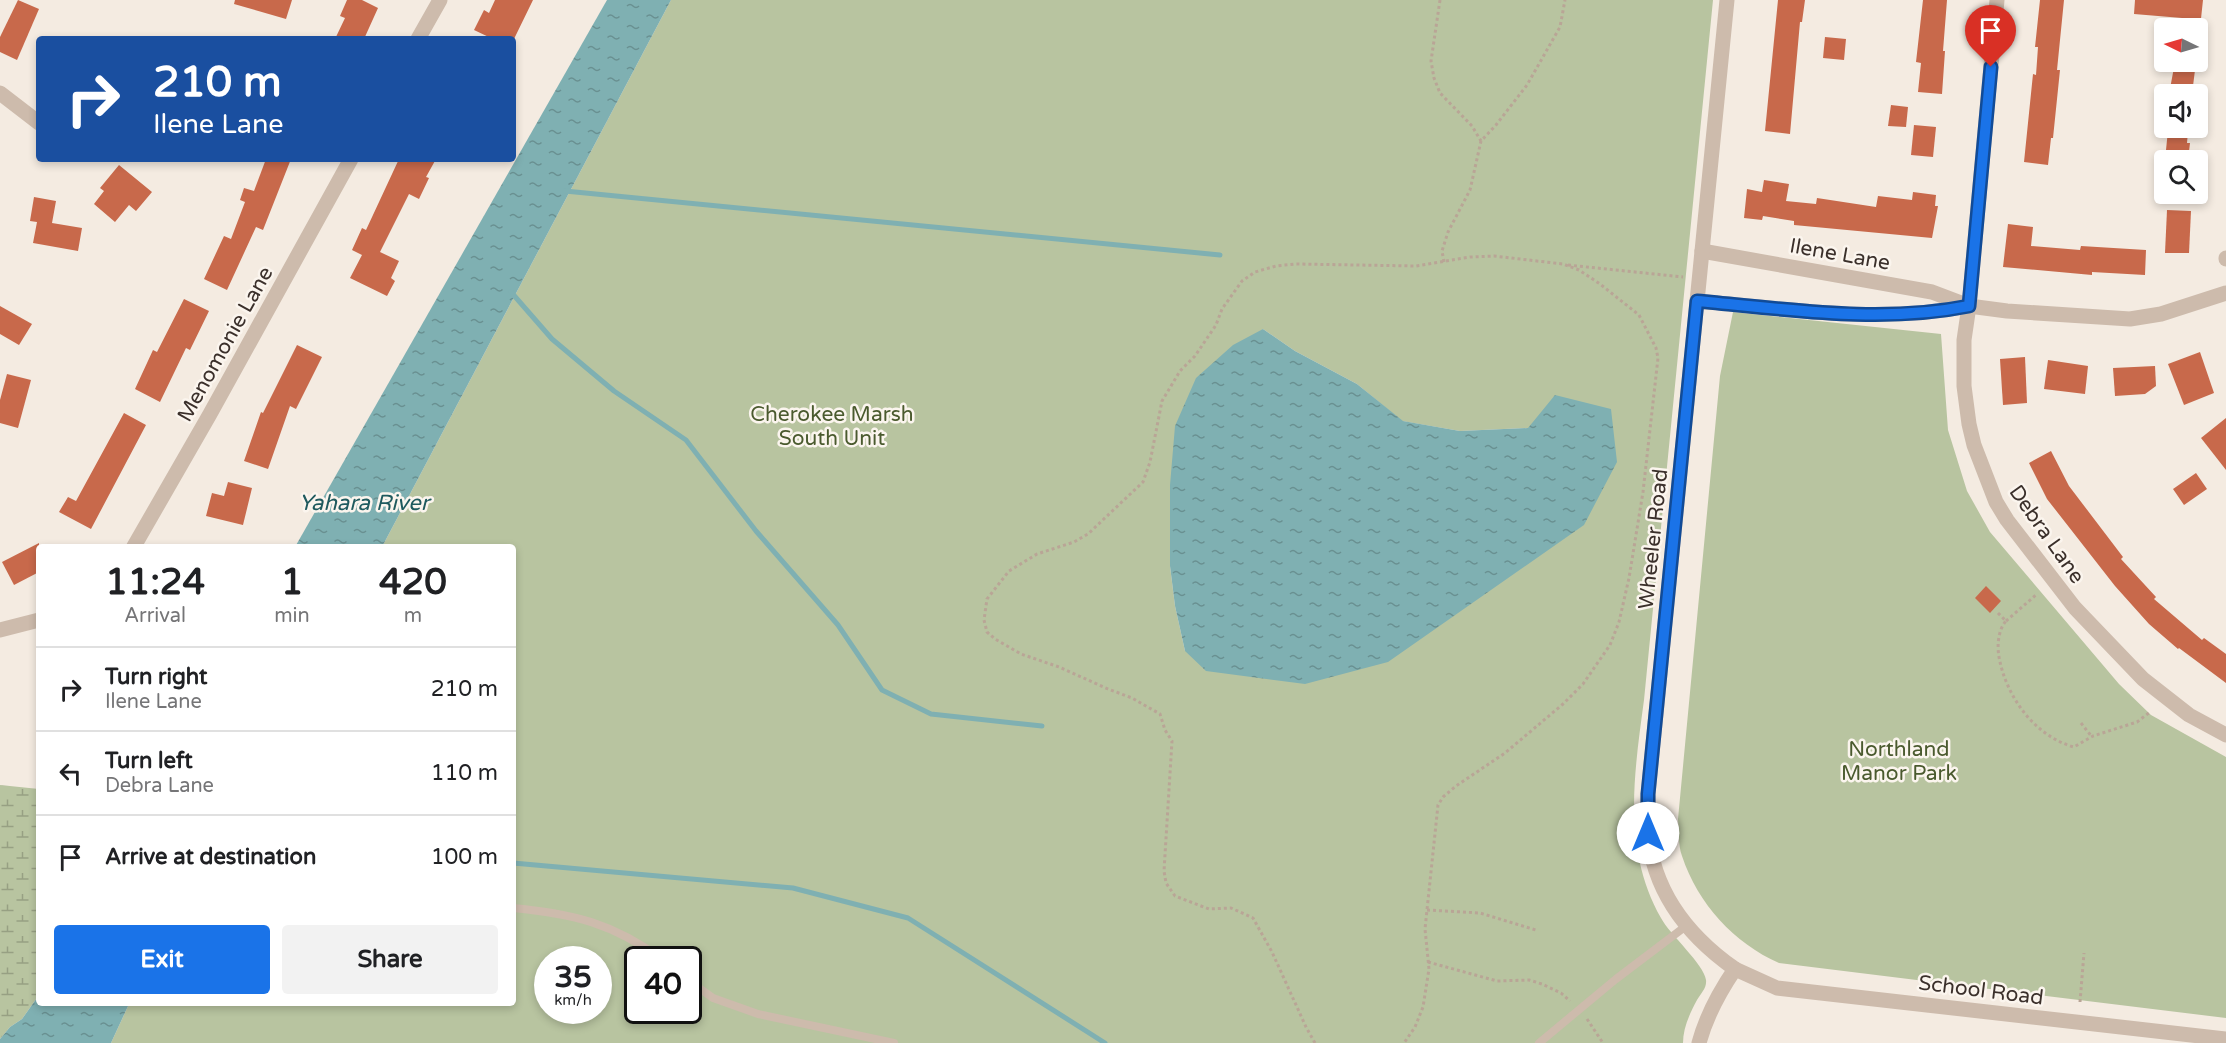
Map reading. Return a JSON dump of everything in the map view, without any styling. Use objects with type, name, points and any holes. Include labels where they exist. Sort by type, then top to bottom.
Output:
[{"type":"street","points":[[420,36],[440,0]]},
{"type":"street","name":"Wheeler Road","points":[[1727,0],[1648,794],[1648,833],[1655,867],[1670,901],[1686,926],[1710,951],[1736,969]]},
{"type":"street","name":"Debra Lane","points":[[1997,0],[1964,340],[1964,375],[1969,424],[1974,445],[1996,502],[2074,608],[2143,679],[2189,715],[2226,735]]},
{"type":"street","points":[[0,93],[36,121]]},
{"type":"street","name":"Menomonie Lane","points":[[135,544],[349,162]]},
{"type":"street","name":"Ilene Lane","points":[[1702,251],[1932,292],[1969,306],[2007,311],[2130,319],[2162,315],[2226,293]]},
{"type":"street","name":"Ilene Lane","points":[[1697,301],[1871,315],[1923,313],[1969,306]]},
{"type":"street","points":[[0,630],[36,621]]},
{"type":"street","points":[[1699,1043],[1708,1018],[1725,984],[1736,969]]},
{"type":"street","name":"School Road","points":[[1736,969],[1777,988],[2226,1039]]},
{"type":"lane","points":[[516,908],[548,911],[592,921],[644,946]]},
{"type":"lane","points":[[1539,1043],[1616,979],[1686,926]]},
{"type":"lane","points":[[702,990],[713,998],[758,1014],[894,1043]]},
{"type":"path","points":[[1440,0],[1431,60],[1434,78],[1440,93],[1473,126],[1481,141]]},
{"type":"path","points":[[1444,262],[1442,251],[1470,190],[1481,141],[1527,85],[1560,27],[1565,0]]},
{"type":"path","points":[[1315,1043],[1272,952],[1253,918],[1232,908],[1209,909],[1175,896],[1166,883],[1164,871],[1172,741],[1165,730],[1160,714],[1132,698],[1021,654],[995,639],[987,632],[985,612],[987,600],[1009,572],[1037,554],[1074,542],[1088,534],[1143,482],[1150,462],[1162,401],[1180,371],[1195,356],[1216,325],[1222,309],[1242,281],[1255,272],[1295,264],[1416,266],[1470,257],[1494,256],[1686,278]]},
{"type":"path","points":[[1404,1043],[1415,1027],[1423,1007],[1429,969],[1425,929],[1438,806],[1443,797],[1537,728],[1582,684],[1610,645],[1619,622],[1629,578],[1643,492],[1658,358],[1639,315],[1600,284],[1579,270],[1563,264]]},
{"type":"path","points":[[2037,594],[2003,624],[1998,647],[2002,674],[2013,699],[2031,721],[2058,743],[2074,747],[2091,737],[2137,722],[2150,712]]},
{"type":"path","points":[[1998,612],[2006,621]]},
{"type":"path","points":[[2082,723],[2091,737]]},
{"type":"path","points":[[1427,910],[1480,913],[1536,930]]},
{"type":"path","points":[[2080,1002],[2084,953]]},
{"type":"path","points":[[1428,962],[1497,981],[1529,981],[1542,984],[1561,993],[1588,1020],[1603,1043]]},
{"type":"green space","name":"Cherokee Marsh South Unit","points":[[671,0],[1713,0],[1637,756],[1634,811],[1640,865],[1649,892],[1665,925],[1699,966],[1706,980],[1705,988],[1687,1021],[1683,1043],[111,1043],[128,1006],[516,1006],[516,544],[384,544]],"holes":[[[1263,329],[1295,351],[1357,384],[1402,421],[1460,431],[1528,428],[1583,525],[1492,588],[1185,651],[1175,606],[1170,566]]]},
{"type":"green space","name":"Northland Manor Park","points":[[1733,312],[1941,334],[1948,430],[1967,491],[1990,532],[2119,684],[2151,715],[2226,757],[2226,1018],[1779,963],[1747,945],[1708,906],[1689,874],[1682,856],[1678,819],[1720,376]]},
{"type":"green space","points":[[0,785],[36,789],[36,999],[22,1019],[10,1027],[0,1039]]},
{"type":"water","name":"Yahara River","points":[[607,0],[671,0],[384,544],[297,544],[516,162]]},
{"type":"water","points":[[1263,329],[1295,351],[1357,384],[1403,421],[1460,431],[1528,428],[1555,395],[1611,409],[1617,462],[1584,525],[1388,662],[1305,684],[1206,671],[1185,651],[1175,606],[1170,566],[1170,485],[1175,426],[1196,378],[1233,345]]},
{"type":"water","points":[[36,999],[36,1006],[128,1006],[111,1043],[0,1043],[0,1039],[10,1027],[22,1019]]},
{"type":"building","points":[[18,0],[39,9],[17,60],[0,52],[0,37]]},
{"type":"building","points":[[235,0],[292,0],[286,19],[234,4]]},
{"type":"building","points":[[347,0],[362,0],[378,8],[365,36],[336,36],[345,18],[340,16]]},
{"type":"building","points":[[495,0],[533,0],[515,36],[487,36],[474,30],[484,10],[489,13]]},
{"type":"building","points":[[1778,0],[1805,0],[1802,22],[1800,22],[1790,134],[1765,131]]},
{"type":"building","points":[[1923,0],[1947,0],[1942,94],[1918,92],[1921,63],[1916,62]]},
{"type":"building","points":[[2040,0],[2064,0],[2057,70],[2060,70],[2048,165],[2024,162],[2033,74],[2036,75],[2038,47],[2035,47]]},
{"type":"building","points":[[2135,0],[2203,0],[2201,18],[2134,14]]},
{"type":"building","points":[[1825,37],[1846,39],[1844,60],[1823,58]]},
{"type":"building","points":[[2173,72],[2195,72],[2193,84],[2171,84]]},
{"type":"building","points":[[1891,105],[1908,107],[1906,127],[1888,126]]},
{"type":"building","points":[[1914,125],[1936,127],[1933,157],[1911,155]]},
{"type":"building","points":[[2167,138],[2187,138],[2187,143],[2190,143],[2189,150],[2166,150]]},
{"type":"building","points":[[265,162],[290,162],[263,230],[256,227],[227,290],[204,279],[224,236],[231,239],[245,202],[240,200],[244,188],[254,191]]},
{"type":"building","points":[[398,162],[434,162],[426,177],[429,178],[419,199],[409,194],[380,252],[399,261],[391,278],[395,281],[387,296],[350,278],[362,255],[352,250],[362,228],[366,230]]},
{"type":"building","points":[[119,165],[152,192],[136,211],[129,205],[115,222],[94,204],[104,191],[100,188]]},
{"type":"building","points":[[1764,180],[1789,184],[1786,201],[1816,204],[1817,198],[1876,207],[1878,196],[1912,200],[1913,192],[1936,195],[1935,206],[1938,206],[1932,238],[1794,225],[1794,221],[1763,216],[1762,220],[1744,218],[1747,189],[1762,192]]},
{"type":"building","points":[[34,197],[56,201],[52,223],[82,228],[78,251],[33,243],[37,222],[30,221]]},
{"type":"building","points":[[2167,210],[2191,211],[2189,253],[2165,253]]},
{"type":"building","points":[[2008,224],[2033,227],[2031,246],[2080,250],[2081,246],[2146,250],[2145,275],[2092,272],[2092,275],[2003,267]]},
{"type":"building","points":[[184,299],[209,311],[190,350],[186,348],[160,402],[135,389],[153,350],[157,352]]},
{"type":"building","points":[[0,306],[32,324],[19,345],[0,334]]},
{"type":"building","points":[[297,345],[322,357],[296,409],[290,406],[268,469],[244,461],[261,412],[263,413]]},
{"type":"building","points":[[2200,352],[2214,393],[2184,405],[2168,364]]},
{"type":"building","points":[[2025,357],[2027,403],[2003,405],[2000,359]]},
{"type":"building","points":[[2048,360],[2088,366],[2085,394],[2044,389]]},
{"type":"building","points":[[2155,366],[2156,386],[2145,394],[2115,396],[2113,368]]},
{"type":"building","points":[[7,374],[31,380],[18,428],[0,423],[0,400]]},
{"type":"building","points":[[124,413],[146,425],[91,529],[59,512],[68,497],[76,501]]},
{"type":"building","points":[[2226,418],[2226,470],[2201,438]]},
{"type":"building","points":[[2051,451],[2069,486],[2123,557],[2121,559],[2156,597],[2154,599],[2202,640],[2204,638],[2226,654],[2226,683],[2178,649],[2149,624],[2115,586],[2047,499],[2029,463]]},
{"type":"building","points":[[2196,473],[2207,489],[2184,505],[2173,489]]},
{"type":"building","points":[[228,482],[252,488],[243,525],[206,516],[212,493],[224,496]]},
{"type":"building","points":[[36,545],[36,574],[14,585],[2,562]]},
{"type":"building","points":[[1986,586],[2001,601],[1990,613],[1975,598]]},
{"type":"waterway","points":[[565,191],[1220,255]]},
{"type":"waterway","points":[[511,292],[552,339],[614,391],[686,440],[756,531],[838,625],[882,690],[931,714],[1042,726]]},
{"type":"waterway","points":[[516,863],[793,888],[908,918],[1105,1043]]},
{"type":"route","points":[[1648,833],[1648,794],[1697,301],[1871,315],[1923,313],[1969,306],[1991,67]]}]
